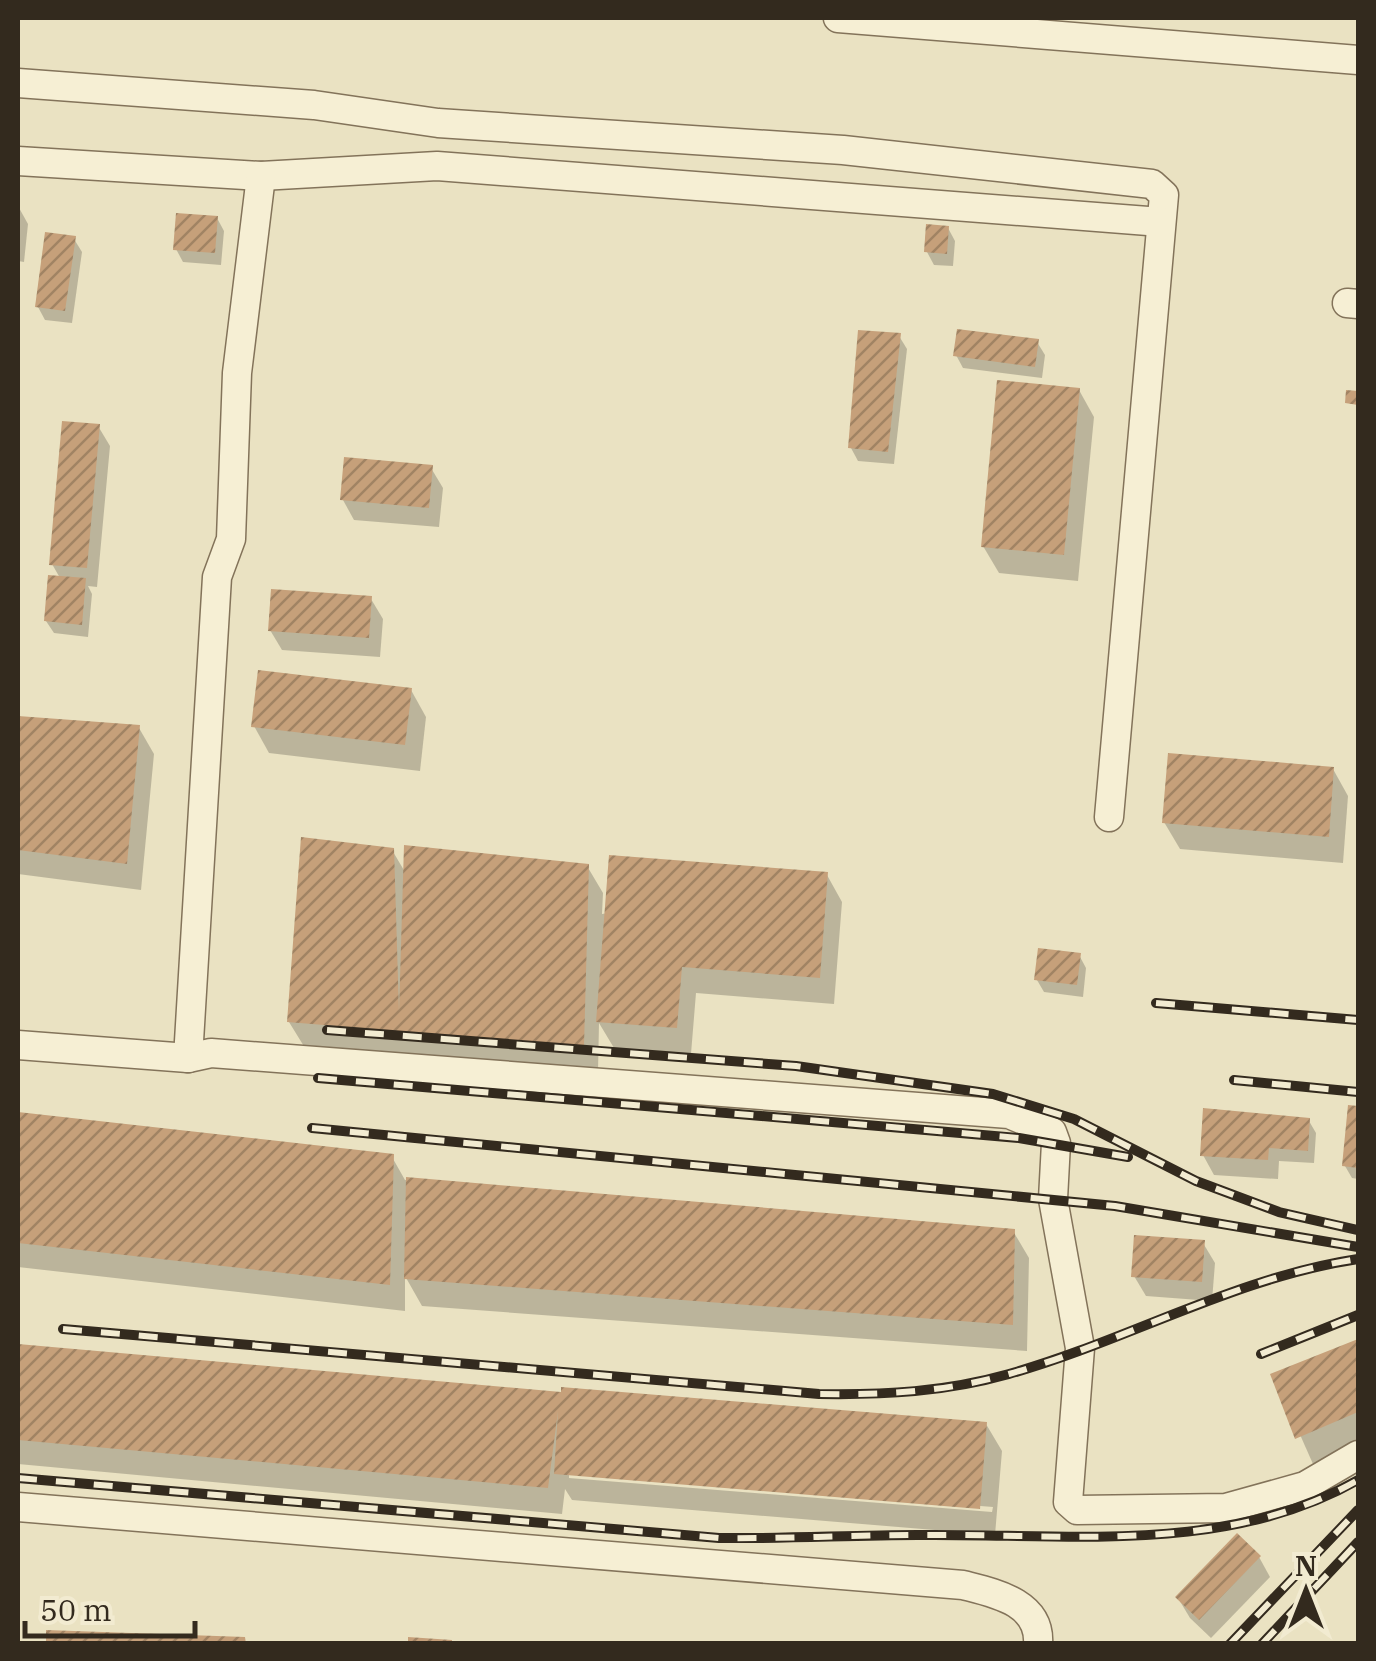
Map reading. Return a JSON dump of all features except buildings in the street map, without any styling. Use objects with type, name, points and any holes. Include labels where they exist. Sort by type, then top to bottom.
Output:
[{"type":"lane","points":[[838,18],[1175,30],[1358,60]]},
{"type":"lane","points":[[18,83],[314,105],[438,123],[843,150],[1152,184],[1164,195],[1109,817]]},
{"type":"lane","points":[[18,161],[261,176],[437,166],[1162,222]]},
{"type":"lane","points":[[188,1058],[217,577],[232,539],[237,373],[261,176]]},
{"type":"lane","points":[[18,1045],[188,1058],[211,1053],[364,1062],[1009,1114],[1052,1132],[1056,1144],[1052,1199],[1080,1348],[1068,1502],[1077,1510],[1226,1508],[1305,1486],[1358,1455]]},
{"type":"lane","points":[[18,1507],[963,1584],[1008,1596],[1030,1615],[1038,1644]]},
{"type":"railway","points":[[1156,1003],[1358,1020]]},
{"type":"railway","points":[[327,1030],[796,1066],[993,1094],[1074,1119],[1196,1181],[1279,1212],[1358,1230]]},
{"type":"railway","points":[[318,1078],[1019,1138],[1128,1157]]},
{"type":"railway","points":[[1234,1080],[1358,1092]]},
{"type":"railway","points":[[312,1128],[1115,1206],[1358,1247]]},
{"type":"railway","points":[[63,1329],[819,1394],[891,1393],[938,1389],[1009,1374],[1269,1280],[1358,1259]]},
{"type":"railway","points":[[1261,1354],[1358,1315]]},
{"type":"railway","points":[[18,1478],[719,1538],[1086,1537],[1199,1530],[1254,1520],[1307,1504],[1358,1480]]},
{"type":"railway","points":[[1230,1644],[1358,1510]]},
{"type":"railway","points":[[1262,1644],[1358,1542]]}]
